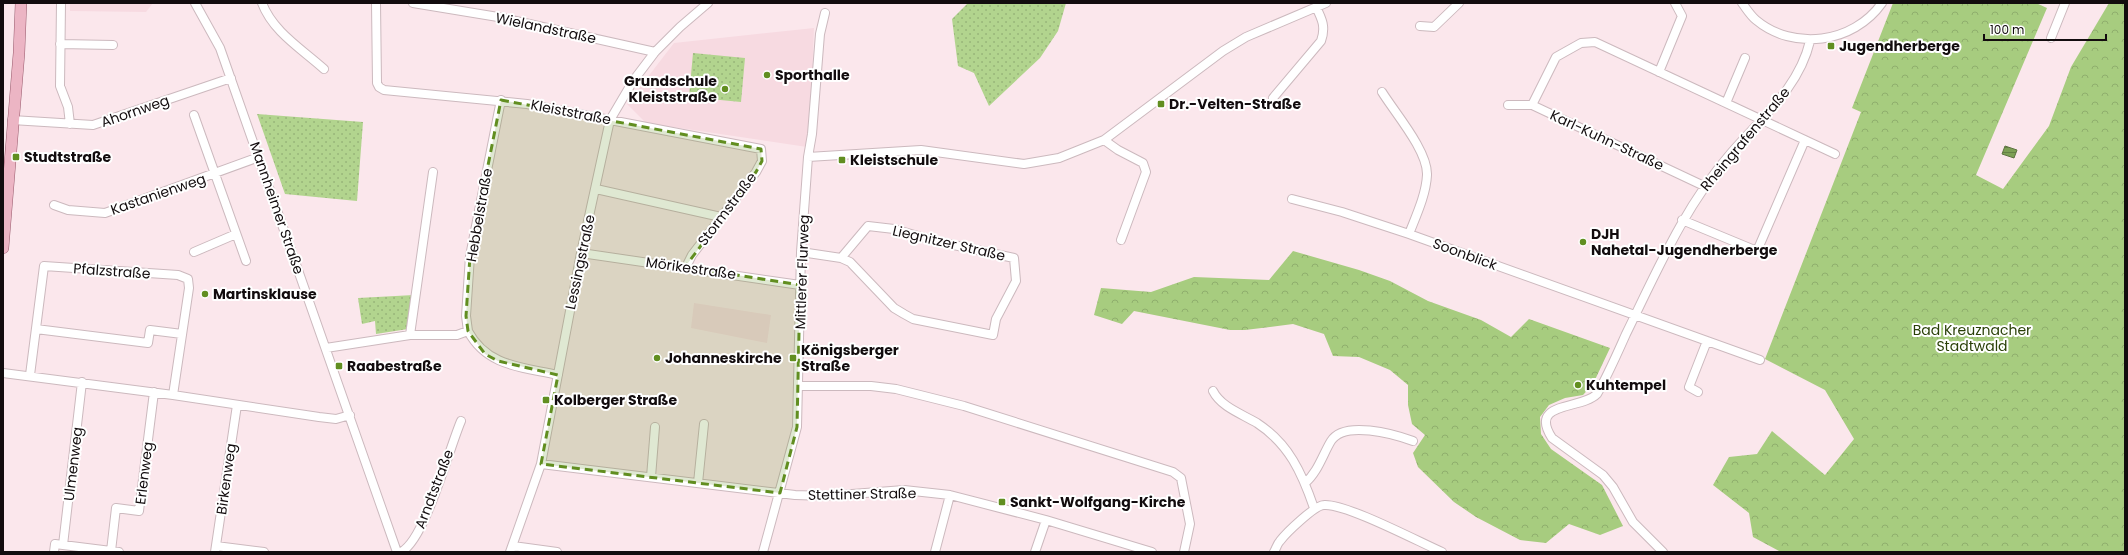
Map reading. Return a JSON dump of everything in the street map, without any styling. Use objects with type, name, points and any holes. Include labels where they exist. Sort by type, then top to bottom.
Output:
[{"type":"main road","points":[[3,248],[12,120],[19,53],[21,3]]},
{"type":"street","points":[[61,3],[60,86],[68,107],[70,124]]},
{"type":"street","name":"Mannheimer Straße","points":[[195,3],[220,48],[397,552]]},
{"type":"street","points":[[262,3],[267,15],[278,30],[324,69]]},
{"type":"street","name":"Kleiststraße","points":[[376,3],[377,78],[379,87],[388,91],[501,100],[563,110],[761,149]]},
{"type":"street","name":"Wielandstraße","points":[[412,3],[498,18],[655,52]]},
{"type":"street","points":[[808,157],[921,150],[1024,164],[1059,158],[1104,140],[1222,51],[1246,37],[1326,3]]},
{"type":"street","points":[[1420,26],[1434,27],[1459,3]]},
{"type":"street","points":[[1659,72],[1682,16],[1675,3]]},
{"type":"street","points":[[1742,3],[1755,20],[1776,33],[1810,41],[1845,32],[1859,24],[1882,3]]},
{"type":"street","points":[[2051,38],[2064,3]]},
{"type":"street","name":"Lessingstraße","points":[[511,549],[541,464],[581,253],[610,120],[625,93],[655,52],[703,4]]},
{"type":"street","points":[[1272,98],[1321,41],[1324,32],[1324,24],[1316,7]]},
{"type":"street","name":"Mittlerer Flurweg","points":[[763,552],[798,427],[800,386],[801,252],[808,157],[812,134],[820,34],[825,13]]},
{"type":"street","name":"Rheingrafenstraße","points":[[1663,552],[1633,522],[1608,479],[1598,470],[1555,442],[1546,426],[1549,415],[1557,408],[1583,403],[1597,394],[1682,220],[1704,186],[1795,80],[1807,55],[1810,41]]},
{"type":"street","points":[[1532,105],[1556,57],[1581,43],[1595,42],[1835,154]]},
{"type":"street","points":[[60,44],[113,45]]},
{"type":"street","points":[[1726,103],[1746,58]]},
{"type":"street","name":"Ahornweg","points":[[12,120],[93,125],[231,78]]},
{"type":"street","points":[[1382,92],[1412,137],[1422,155],[1427,170],[1424,190],[1409,234]]},
{"type":"street","name":"Hebbelstraße","points":[[468,331],[466,316],[470,256],[501,100]]},
{"type":"street","name":"Karl-Kuhn-Straße","points":[[1508,105],[1532,105],[1704,186]]},
{"type":"street","name":"Kastanienweg","points":[[194,115],[246,261]]},
{"type":"street","points":[[1104,140],[1118,150],[1143,163],[1146,172],[1129,223],[1121,240]]},
{"type":"street","points":[[1682,220],[1757,251],[1805,140]]},
{"type":"street","name":"Stormstraße","points":[[686,267],[692,255],[756,172],[762,161],[761,149]]},
{"type":"street","name":"Kastanienweg","points":[[54,205],[68,210],[105,213],[259,157]]},
{"type":"street","points":[[410,335],[433,172]]},
{"type":"street","points":[[596,189],[721,217]]},
{"type":"street","name":"Soonblick","points":[[1292,199],[1342,212],[1409,234],[1760,360]]},
{"type":"street","name":"Liegnitzer Straße","points":[[868,226],[894,229],[935,241],[1014,258],[1016,281],[996,319],[993,335],[913,318],[904,314],[894,308],[860,270],[850,262],[841,258],[868,226]]},
{"type":"street","points":[[194,252],[236,234]]},
{"type":"street","points":[[801,252],[841,258]]},
{"type":"street","name":"Mörikestraße","points":[[581,253],[686,267],[800,285]]},
{"type":"street","name":"Pfalzstraße","points":[[30,375],[44,266],[178,275],[188,279],[189,288],[173,395]]},
{"type":"street","points":[[36,330],[148,344],[150,330],[182,334]]},
{"type":"street","points":[[326,348],[410,335],[457,335],[468,331],[485,354],[498,361],[558,375]]},
{"type":"street","points":[[1698,392],[1689,387],[1707,341]]},
{"type":"street","points":[[3,373],[82,382],[336,419],[350,415]]},
{"type":"street","name":"Ulmenweg","points":[[63,545],[82,382]]},
{"type":"street","points":[[800,386],[870,386],[896,389],[964,406],[1173,472],[1181,478],[1190,524],[1184,552]]},
{"type":"street","points":[[1213,391],[1220,400],[1259,424],[1283,444],[1298,466],[1314,508]]},
{"type":"street","name":"Erlenweg","points":[[111,551],[116,508],[139,511],[154,392]]},
{"type":"street","name":"Birkenweg","points":[[216,549],[237,405]]},
{"type":"street","name":"Arndtstraße","points":[[401,552],[408,548],[427,514],[461,421]]},
{"type":"street","points":[[698,483],[704,424]]},
{"type":"street","points":[[651,477],[655,427]]},
{"type":"street","points":[[1305,482],[1312,476],[1334,437],[1340,433],[1352,430],[1384,432],[1413,441]]},
{"type":"street","points":[[541,464],[780,492]]},
{"type":"street","name":"Stettiner Straße","points":[[780,492],[826,496],[904,490],[950,495],[1046,520],[1152,552]]},
{"type":"street","points":[[935,552],[950,495]]},
{"type":"street","points":[[1274,552],[1279,541],[1314,508],[1324,505],[1347,510],[1442,552]]},
{"type":"street","points":[[1035,552],[1046,520]]},
{"type":"street","points":[[54,552],[55,544],[120,552]]},
{"type":"street","points":[[216,549],[264,552]]},
{"type":"street","points":[[511,549],[557,552]]},
{"type":"highlighted area","points":[[501,100],[761,149],[762,161],[756,172],[685,267],[800,285],[797,427],[780,493],[541,464],[558,375],[498,361],[485,354],[468,331],[466,316],[470,256]]},
{"type":"shaded area","points":[[70,3],[153,3],[146,12],[70,11]]},
{"type":"shaded area","points":[[968,3],[1066,3],[1058,31],[1040,58],[989,106],[974,73],[958,66],[952,19]]},
{"type":"shaded area","name":"Grundschule Kleiststraße","points":[[814,28],[810,132],[807,147],[646,123],[627,104],[674,43]]},
{"type":"shaded area","points":[[693,53],[745,58],[741,102],[689,97]]},
{"type":"shaded area","points":[[257,114],[363,122],[357,201],[285,194]]},
{"type":"shaded area","points":[[2005,146],[2017,150],[2014,158],[2002,154]]},
{"type":"shaded area","points":[[414,295],[408,329],[376,334],[375,321],[362,324],[358,298]]},
{"type":"shaded area","points":[[694,303],[771,315],[767,343],[691,328]]},
{"type":"green space","name":"Bad Kreuznacher Stadtwald","points":[[1893,3],[2036,3],[2047,8],[1976,175],[2003,189],[2049,126],[2071,67],[2109,3],[2125,3],[2125,552],[1781,552],[1753,537],[1749,513],[1713,485],[1729,457],[1757,454],[1772,431],[1825,475],[1854,439],[1825,390],[1765,359],[1861,112],[1852,108]]},
{"type":"green space","points":[[1293,251],[1359,270],[1390,281],[1428,301],[1481,320],[1511,337],[1529,319],[1610,348],[1593,384],[1583,395],[1565,398],[1549,405],[1540,417],[1541,434],[1551,449],[1602,485],[1623,526],[1600,535],[1569,524],[1546,543],[1520,540],[1476,517],[1454,502],[1418,467],[1413,453],[1425,435],[1412,424],[1408,405],[1408,385],[1390,370],[1359,357],[1333,356],[1324,334],[1293,324],[1245,330],[1230,330],[1134,311],[1122,324],[1094,315],[1101,288],[1151,292],[1194,277],[1269,280]]},
{"type":"place","name":"Jugendherberge","points":[[1831,46]]},
{"type":"place","name":"Sporthalle","points":[[767,75]]},
{"type":"place","name":"Grundschule Kleiststraße","points":[[725,89]]},
{"type":"place","name":"Dr.-Velten-Straße","points":[[1161,104]]},
{"type":"place","name":"Studtstraße","points":[[16,157]]},
{"type":"place","name":"Kleistschule","points":[[842,160]]},
{"type":"place","name":"DJH Nahetal-Jugendherberge","points":[[1583,242]]},
{"type":"place","name":"Martinsklause","points":[[205,294]]},
{"type":"place","name":"Johanneskirche","points":[[657,358]]},
{"type":"place","name":"Königsberger Straße","points":[[793,358]]},
{"type":"place","name":"Raabestraße","points":[[339,366]]},
{"type":"place","name":"Kuhtempel","points":[[1578,385]]},
{"type":"place","name":"Kolberger Straße","points":[[546,400]]},
{"type":"place","name":"Sankt-Wolfgang-Kirche","points":[[1002,502]]}]
